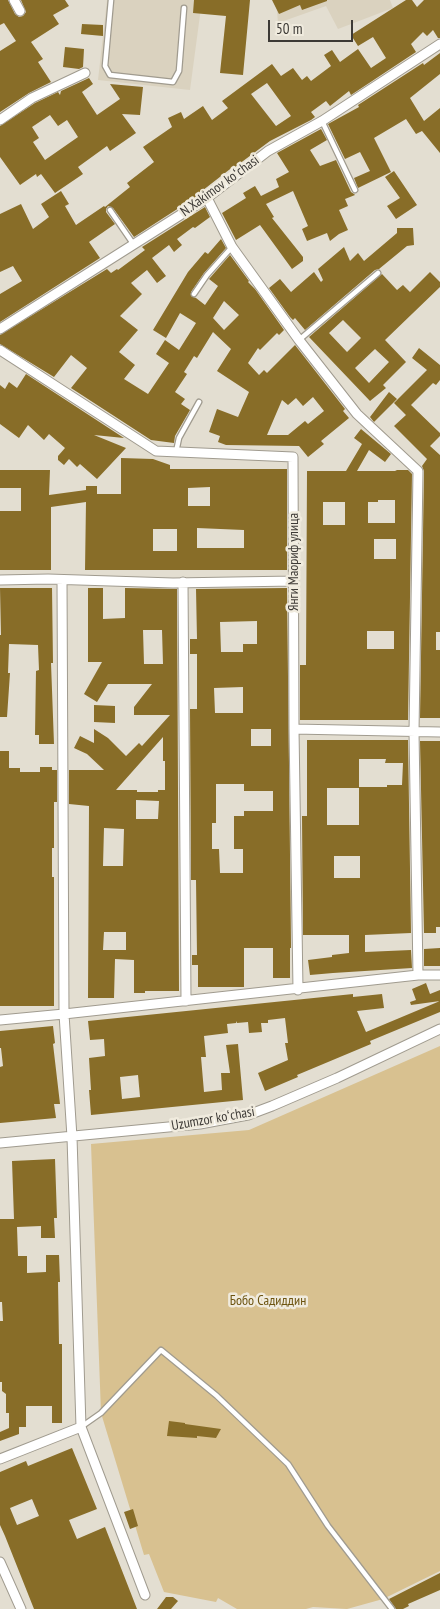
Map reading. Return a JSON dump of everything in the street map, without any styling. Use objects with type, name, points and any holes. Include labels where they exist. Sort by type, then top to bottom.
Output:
[{"type":"street","points":[[14,0],[20,10]]},
{"type":"street","name":"N.Xakimov koʻchasi","points":[[0,329],[208,198],[268,151],[322,120],[440,44]]},
{"type":"street","points":[[0,120],[32,98],[86,73]]},
{"type":"street","points":[[208,198],[232,247],[299,340],[357,414],[418,471],[414,732],[418,975]]},
{"type":"street","name":"Янги Маориф улица","points":[[0,350],[156,451],[293,457],[294,729],[298,990]]},
{"type":"street","points":[[0,580],[294,581]]},
{"type":"street","points":[[62,580],[64,1014],[72,1136],[81,1427],[145,1595]]},
{"type":"street","points":[[183,582],[186,1000]]},
{"type":"street","points":[[294,729],[440,732]]},
{"type":"street","points":[[0,1020],[298,990],[418,975],[440,975]]},
{"type":"street","name":"Uzumzor koʻchasi","points":[[0,1142],[200,1124],[248,1115],[337,1078],[440,1029]]},
{"type":"street","points":[[0,1459],[81,1427]]},
{"type":"street","points":[[0,1562],[21,1609]]},
{"type":"lane","points":[[111,0],[105,66],[110,75],[173,82],[179,71],[184,8]]},
{"type":"lane","points":[[322,120],[355,190]]},
{"type":"lane","points":[[110,210],[134,245]]},
{"type":"lane","points":[[194,294],[206,276],[232,247]]},
{"type":"lane","points":[[299,340],[378,273]]},
{"type":"lane","points":[[176,452],[179,438],[199,402]]},
{"type":"lane","points":[[81,1427],[101,1413],[162,1350],[217,1396],[288,1464],[328,1526],[392,1609]]},
{"type":"shaded area","points":[[107,0],[202,0],[190,90],[98,80]]},
{"type":"shaded area","points":[[276,0],[390,0],[393,8],[338,29],[326,6],[278,23]]},
{"type":"green space","name":"Бобо Садиддин","points":[[440,1046],[440,1571],[383,1599],[347,1609],[313,1607],[306,1609],[237,1609],[218,1598],[216,1602],[164,1592],[149,1554],[144,1555],[101,1413],[91,1144],[249,1130]]},
{"type":"building","points":[[0,0],[8,0],[15,14],[19,17],[23,16],[26,12],[21,0],[65,0],[69,6],[53,15],[59,24],[31,42],[43,59],[38,62],[51,82],[29,93],[0,112],[0,51],[16,41],[4,23],[0,25]]},
{"type":"building","points":[[194,0],[250,0],[243,75],[220,73],[226,16],[193,13]]},
{"type":"building","points":[[272,0],[327,1],[302,10],[300,5],[279,14]]},
{"type":"building","points":[[406,0],[412,0],[417,7],[424,0],[440,0],[440,38],[438,38],[433,30],[427,36],[423,32],[411,44],[416,52],[351,95],[349,91],[330,106],[326,101],[311,112],[315,117],[311,120],[270,141],[234,166],[199,195],[134,237],[113,208],[108,206],[106,212],[115,224],[89,242],[100,258],[0,322],[0,294],[22,281],[13,266],[0,272],[0,214],[21,204],[33,229],[49,217],[41,204],[61,191],[69,204],[65,206],[76,225],[105,207],[130,187],[127,183],[154,162],[143,147],[172,127],[168,118],[181,112],[184,119],[203,106],[212,120],[228,108],[222,101],[272,64],[281,76],[293,68],[302,80],[307,76],[311,81],[331,66],[324,55],[332,50],[340,62],[358,49],[371,68],[386,58],[373,37],[358,46],[351,35]],"holes":[[[267,83],[291,116],[276,126],[251,94]]]},
{"type":"building","points":[[82,24],[103,25],[103,36],[81,34]]},
{"type":"building","points":[[65,47],[84,49],[83,67],[79,69],[63,67]]},
{"type":"building","points":[[440,53],[440,74],[410,98],[424,121],[440,108],[440,153],[422,131],[416,134],[406,119],[374,138],[391,172],[358,188],[354,178],[370,171],[360,152],[345,159],[328,124],[359,107],[358,105],[423,63],[424,65]]},
{"type":"building","points":[[89,78],[93,84],[82,92],[97,115],[120,99],[110,84],[143,87],[140,115],[122,114],[136,133],[110,151],[107,146],[78,167],[83,174],[55,193],[41,174],[37,177],[36,174],[20,185],[0,157],[0,126],[35,103],[58,92],[60,95],[61,91]],"holes":[[[50,115],[58,126],[67,120],[78,137],[45,160],[33,142],[39,138],[32,127]]]},
{"type":"building","points":[[321,129],[327,140],[310,150],[320,166],[336,160],[351,192],[355,195],[345,199],[348,206],[339,210],[348,230],[330,241],[327,233],[307,241],[302,229],[308,226],[293,191],[266,204],[274,217],[272,218],[303,257],[303,261],[292,269],[260,225],[236,240],[222,213],[246,198],[243,193],[255,186],[261,196],[279,187],[276,179],[289,172],[277,153]]},
{"type":"building","points":[[394,171],[417,205],[396,219],[387,206],[400,198],[385,177]]},
{"type":"building","points":[[205,207],[210,217],[177,239],[182,245],[174,252],[169,245],[152,258],[166,276],[157,283],[147,270],[131,283],[142,294],[120,316],[138,330],[119,352],[135,365],[124,379],[148,394],[169,363],[156,354],[165,340],[179,350],[196,323],[180,313],[166,338],[153,330],[188,272],[205,252],[208,254],[221,239],[226,248],[204,273],[191,292],[191,296],[205,305],[218,286],[209,279],[230,255],[284,330],[279,335],[277,333],[260,350],[258,348],[248,363],[259,375],[264,370],[267,373],[295,345],[345,409],[343,411],[349,418],[321,441],[324,444],[308,457],[299,446],[226,445],[218,442],[220,436],[209,432],[217,409],[238,417],[249,392],[217,371],[231,349],[213,332],[197,358],[194,356],[184,372],[187,374],[175,392],[185,399],[181,404],[190,410],[175,436],[174,443],[151,440],[71,388],[87,368],[71,355],[54,377],[0,344],[0,335],[107,269],[111,273],[118,270],[145,250],[142,247]],"holes":[[[224,301],[239,315],[224,330],[213,318]],[[313,397],[324,411],[308,424],[305,421],[288,435],[267,435],[282,400],[288,405],[296,398],[303,406]]]},
{"type":"building","points":[[397,228],[413,228],[414,245],[407,246],[379,269],[375,270],[305,330],[295,318],[293,320],[290,317],[269,288],[280,279],[291,292],[314,272],[321,282],[323,280],[318,269],[344,247],[350,261],[358,253],[364,261],[397,233]]},
{"type":"building","points":[[430,272],[440,282],[440,287],[385,340],[406,362],[383,385],[386,388],[370,401],[309,337],[382,274],[397,290],[403,285],[410,292]],"holes":[[[343,320],[361,338],[347,352],[329,333]],[[375,349],[389,362],[369,383],[355,368]]]},
{"type":"building","points":[[419,348],[440,365],[440,380],[436,385],[433,383],[411,405],[440,433],[440,436],[430,446],[440,455],[440,632],[436,632],[436,650],[440,650],[440,718],[420,718],[424,471],[422,466],[427,459],[394,426],[406,415],[394,403],[427,370],[412,358]]},
{"type":"building","points":[[26,374],[124,438],[94,435],[126,448],[97,479],[80,464],[77,467],[69,459],[64,465],[58,460],[58,456],[65,448],[49,434],[44,440],[28,425],[19,438],[0,424],[0,385],[5,389],[9,382],[17,388]]},
{"type":"building","points":[[389,392],[397,399],[374,422],[370,417]]},
{"type":"building","points":[[361,429],[391,454],[385,462],[369,450],[357,471],[408,470],[412,474],[408,720],[300,720],[300,665],[306,665],[307,471],[346,471],[362,444],[354,438]],"holes":[[[378,500],[395,500],[395,523],[368,523],[368,502],[378,502]],[[323,502],[345,502],[345,525],[323,525]],[[374,539],[396,539],[396,559],[374,559]],[[367,631],[394,631],[394,649],[367,649]]]},
{"type":"building","points":[[121,458],[153,459],[170,465],[170,469],[287,469],[287,570],[85,570],[86,502],[51,507],[51,570],[0,570],[0,511],[21,511],[21,488],[0,488],[0,470],[50,470],[49,495],[86,490],[86,486],[97,486],[97,494],[121,494]],"holes":[[[210,487],[210,506],[188,506],[188,488]],[[197,528],[244,530],[244,548],[197,548]],[[153,529],[177,529],[177,551],[153,551]]]},
{"type":"building","points":[[0,588],[52,588],[53,663],[51,663],[54,744],[39,744],[39,735],[35,735],[36,671],[39,670],[38,645],[9,644],[8,673],[10,673],[7,717],[0,717]]},
{"type":"building","points":[[88,588],[103,588],[103,619],[125,618],[125,588],[177,589],[179,991],[145,991],[145,993],[134,993],[134,960],[115,959],[114,998],[88,998],[89,806],[69,804],[69,770],[104,770],[87,754],[74,748],[80,736],[94,743],[94,729],[108,738],[126,756],[139,743],[142,746],[170,715],[134,715],[134,707],[152,684],[108,684],[97,702],[84,694],[102,662],[88,662]],"holes":[[[143,630],[162,630],[163,664],[144,664]],[[163,737],[165,790],[158,790],[158,792],[116,790]],[[136,800],[159,801],[158,819],[136,819]],[[104,828],[124,829],[123,866],[103,866]],[[104,932],[126,932],[126,950],[103,950]]]},
{"type":"building","points":[[287,588],[290,978],[273,978],[273,948],[244,948],[244,987],[198,987],[198,965],[192,965],[192,955],[197,955],[196,880],[191,880],[190,709],[197,709],[197,654],[190,654],[190,639],[197,639],[196,589]],"holes":[[[257,621],[257,644],[243,644],[243,652],[221,652],[220,622]],[[243,687],[243,713],[215,713],[214,688]],[[251,729],[271,729],[271,746],[251,746]],[[216,784],[244,784],[244,791],[273,791],[273,811],[244,811],[244,816],[234,816],[234,849],[243,849],[243,873],[220,873],[219,849],[212,849],[212,823],[216,823]]]},
{"type":"building","points":[[94,705],[115,706],[115,723],[94,722]]},
{"type":"building","points":[[307,740],[408,740],[411,933],[365,935],[365,952],[411,950],[412,968],[310,975],[308,960],[349,953],[349,935],[303,935],[302,816],[307,816]],"holes":[[[359,759],[386,759],[385,763],[403,763],[402,785],[359,787]],[[327,788],[359,788],[359,825],[327,825]],[[334,856],[360,856],[360,878],[334,878]]]},
{"type":"building","points":[[420,741],[440,741],[440,927],[436,927],[436,933],[424,933]]},
{"type":"building","points":[[0,751],[9,751],[9,768],[20,768],[20,772],[40,772],[40,767],[52,767],[52,770],[57,770],[57,802],[54,802],[54,848],[52,848],[52,877],[54,877],[54,1006],[0,1006]]},
{"type":"building","points":[[440,948],[440,966],[424,966],[424,949]]},
{"type":"building","points":[[426,983],[430,994],[440,990],[440,1001],[411,1005],[410,1002],[416,1000],[412,989]]},
{"type":"building","points":[[353,994],[353,997],[382,994],[384,1008],[357,1011],[366,1032],[440,1001],[440,1012],[370,1041],[371,1044],[297,1075],[298,1077],[265,1091],[258,1073],[288,1060],[285,1043],[288,1043],[285,1018],[268,1020],[268,1023],[261,1023],[262,1032],[249,1033],[248,1022],[237,1023],[236,1021],[236,1023],[227,1024],[228,1033],[204,1036],[206,1057],[201,1057],[204,1092],[222,1090],[221,1073],[230,1073],[226,1045],[238,1044],[243,1100],[91,1115],[89,1058],[105,1056],[104,1039],[90,1040],[88,1021]],"holes":[[[138,1075],[140,1097],[122,1099],[120,1077]]]},
{"type":"building","points":[[53,1026],[55,1043],[53,1044],[60,1104],[54,1104],[56,1118],[0,1123],[0,1067],[3,1066],[0,1031]]},
{"type":"building","points":[[55,1159],[57,1218],[54,1218],[55,1238],[41,1238],[41,1226],[17,1227],[18,1256],[27,1256],[27,1273],[46,1272],[46,1255],[59,1255],[59,1344],[62,1344],[62,1423],[52,1423],[52,1406],[26,1406],[26,1427],[19,1427],[19,1434],[0,1441],[0,1432],[9,1428],[9,1413],[6,1413],[6,1394],[2,1391],[2,1382],[0,1382],[0,1321],[3,1321],[2,1302],[0,1302],[0,1219],[14,1219],[12,1161]]},
{"type":"building","points":[[169,1421],[221,1429],[216,1438],[167,1436]]},
{"type":"building","points":[[72,1448],[97,1509],[69,1520],[77,1539],[105,1527],[137,1609],[34,1609],[0,1525],[0,1472],[26,1461],[28,1466]],"holes":[[[32,1499],[39,1516],[17,1525],[10,1508]]]},
{"type":"building","points":[[133,1509],[138,1526],[130,1529],[124,1512]]},
{"type":"building","points":[[440,1573],[440,1590],[408,1604],[409,1606],[403,1609],[396,1609],[389,1599]]},
{"type":"building","points":[[166,1597],[173,1597],[178,1601],[171,1609],[157,1609]]}]
